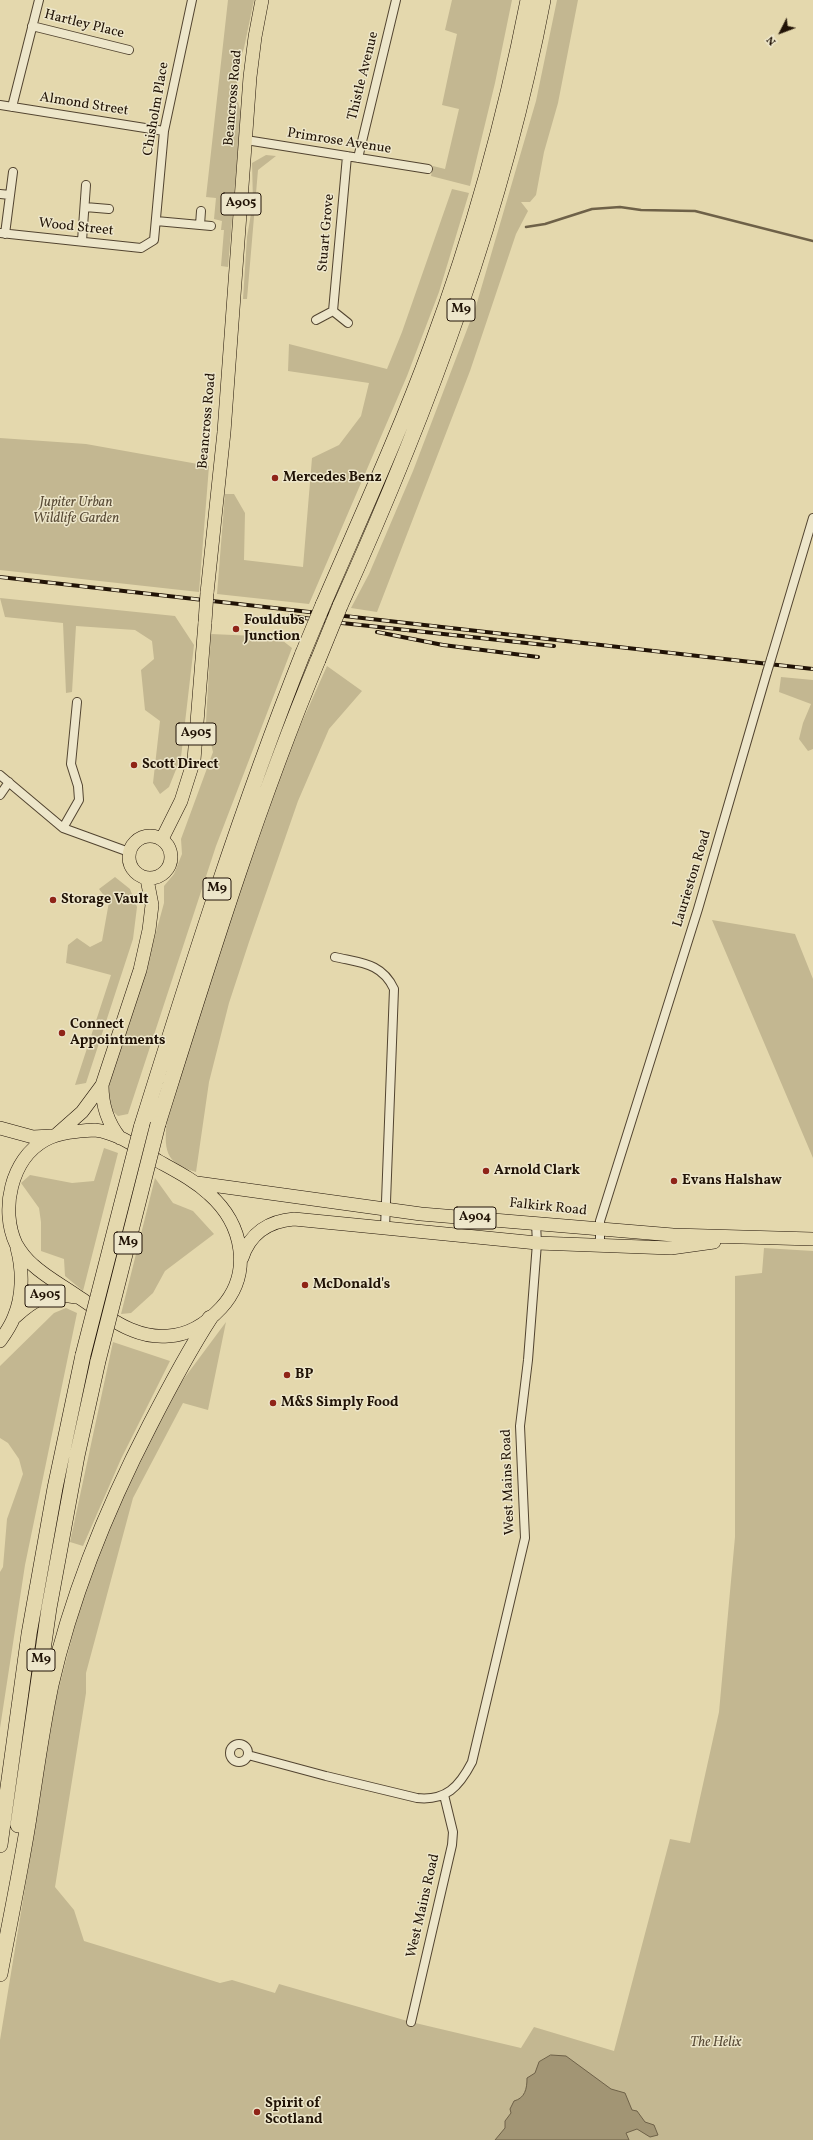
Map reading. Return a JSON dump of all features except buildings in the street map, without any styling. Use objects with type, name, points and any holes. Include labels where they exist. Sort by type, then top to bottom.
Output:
[{"type":"highway","name":"M9","points":[[0,1845],[31,1619],[55,1488],[83,1355],[141,1128],[191,965],[239,822],[303,653],[405,416],[456,276],[492,155],[511,79],[528,0]]},
{"type":"highway","name":"M9","points":[[0,1960],[31,1728],[49,1608],[77,1456],[98,1361],[158,1124],[207,966],[258,815],[340,606],[410,444],[467,291],[502,175],[524,92],[544,0]]},
{"type":"highway","points":[[0,1974],[24,1850],[47,1707],[63,1639],[77,1592],[102,1524],[123,1478],[185,1358],[210,1318]]},
{"type":"main road","name":"Beancross Road","points":[[162,839],[181,801],[194,760],[207,593],[224,432],[252,57],[262,0]]},
{"type":"main road","points":[[150,835],[162,839],[170,850],[170,865],[163,875],[156,878],[147,879],[140,876],[132,869],[129,862],[129,852],[132,845],[143,837],[150,835]]},
{"type":"main road","points":[[13,1237],[7,1202],[8,1189],[13,1178],[29,1153],[44,1141],[55,1135],[83,1110],[102,1085],[140,970],[149,930],[152,905],[147,879]]},
{"type":"main road","points":[[102,1085],[106,1112],[114,1130],[120,1138]]},
{"type":"main road","points":[[0,1128],[33,1137],[95,1130],[120,1138],[195,1183],[214,1198],[229,1216],[238,1238],[241,1260],[234,1290],[226,1302],[210,1318],[182,1334],[159,1336],[148,1335],[120,1325],[31,1264],[13,1237],[0,1202]]},
{"type":"main road","name":"Falkirk Road","points":[[195,1183],[385,1210],[536,1224],[673,1234],[813,1239]]},
{"type":"main road","name":"Falkirk Road","points":[[241,1260],[244,1250],[256,1235],[272,1223],[294,1219],[537,1243],[600,1246],[671,1248],[756,1237]]},
{"type":"main road","name":"A905","points":[[0,1341],[14,1317],[21,1289],[22,1271],[13,1237]]},
{"type":"main road","name":"A905","points":[[14,1317],[29,1304],[48,1296],[63,1295],[81,1298]]},
{"type":"street","points":[[12,107],[39,0]]},
{"type":"street","name":"Chisholm Place","points":[[148,246],[154,240],[164,131],[192,0]]},
{"type":"street","name":"Thistle Avenue","points":[[358,158],[396,0]]},
{"type":"street","name":"Hartley Place","points":[[32,26],[129,50]]},
{"type":"street","name":"Almond Street","points":[[0,105],[164,131]]},
{"type":"street","name":"Primrose Avenue","points":[[246,140],[428,169]]},
{"type":"street","name":"Stuart Grove","points":[[333,311],[347,156]]},
{"type":"street","points":[[2,233],[13,172]]},
{"type":"street","points":[[82,241],[86,184]]},
{"type":"street","points":[[0,194],[10,195]]},
{"type":"street","points":[[85,207],[109,209]]},
{"type":"street","points":[[200,225],[201,211]]},
{"type":"street","points":[[156,221],[211,226]]},
{"type":"street","name":"Wood Street","points":[[2,233],[141,248],[148,246]]},
{"type":"street","points":[[316,320],[333,311],[348,323]]},
{"type":"street","name":"Laurieston Road","points":[[600,1246],[600,1221],[696,914],[813,518]]},
{"type":"street","points":[[63,828],[79,800],[78,786],[71,764],[77,702]]},
{"type":"street","points":[[0,775],[63,828],[129,852]]},
{"type":"street","points":[[0,795],[9,782]]},
{"type":"street","points":[[335,957],[373,966],[383,972],[394,989],[384,1228]]},
{"type":"street","name":"West Mains Road","points":[[411,2022],[452,1845],[453,1832],[444,1795],[465,1776],[472,1762],[525,1538],[520,1426],[528,1360],[537,1243],[536,1224]]},
{"type":"street","points":[[248,1754],[417,1798],[431,1799],[444,1795]]},
{"type":"green space","points":[[228,0],[254,0],[244,48],[237,68],[237,98],[241,113],[228,267],[221,266],[224,230],[221,230],[222,221],[214,219],[216,198],[206,197]]},
{"type":"green space","points":[[452,0],[512,0],[495,83],[470,186],[431,176],[433,166],[445,169],[459,109],[442,105],[457,34],[445,30]]},
{"type":"green space","points":[[557,0],[578,0],[558,103],[544,152],[536,195],[530,202],[521,202],[528,211],[516,234],[470,371],[377,612],[351,608],[369,574],[413,471],[476,306],[536,101]]},
{"type":"green space","points":[[266,155],[276,156],[258,170],[247,299],[243,299],[247,237],[253,202],[252,163]]},
{"type":"green space","points":[[452,189],[469,193],[439,292],[407,376],[309,604],[217,594],[225,494],[234,494],[245,513],[244,560],[303,567],[312,458],[339,445],[361,416],[369,383],[288,371],[289,344],[387,369],[402,332]]},
{"type":"green space","name":"Jupiter Urban Wildlife Garden","points":[[0,438],[86,444],[209,466],[199,592],[0,570]]},
{"type":"green space","points":[[0,598],[175,616],[194,645],[181,757],[169,787],[160,794],[153,783],[160,721],[145,710],[141,670],[154,659],[152,641],[135,630],[76,626],[72,692],[66,693],[63,623],[5,617]]},
{"type":"green space","points":[[211,634],[278,637],[292,648],[216,846],[128,1114],[118,1116],[107,1106],[106,1088],[147,965],[164,903],[164,886],[174,874],[182,854],[181,839],[213,752],[206,722]]},
{"type":"green space","points":[[327,666],[362,691],[329,729],[298,801],[249,942],[229,1003],[209,1082],[196,1172],[178,1164],[168,1153],[166,1147],[167,1119],[250,854],[293,742]]},
{"type":"green space","points":[[781,677],[813,680],[813,749],[808,751],[799,739],[803,723],[811,704],[779,692]]},
{"type":"green space","points":[[115,877],[130,889],[137,907],[133,939],[86,1083],[75,1085],[111,975],[66,963],[68,945],[77,938],[90,947],[102,941],[109,902],[99,889]]},
{"type":"green space","points":[[712,920],[795,934],[813,979],[813,1158]]},
{"type":"green space","points":[[104,1148],[118,1153],[83,1291],[65,1276],[64,1259],[41,1251],[41,1222],[39,1208],[21,1183],[30,1175],[72,1183],[94,1181]]},
{"type":"green space","points":[[155,1178],[173,1203],[193,1211],[214,1234],[165,1271],[153,1293],[131,1313],[121,1314]]},
{"type":"green space","name":"The Helix","points":[[764,1248],[813,1251],[813,2140],[0,2140],[0,2040],[56,1699],[86,1584],[115,1505],[171,1396],[226,1322],[208,1410],[183,1403],[133,1498],[86,1673],[86,1693],[55,1887],[74,1910],[84,1941],[220,1983],[232,1980],[275,1993],[279,1984],[411,2022],[521,2048],[534,2027],[614,2051],[670,1839],[690,1843],[719,1712],[735,1537],[735,1276],[762,1273]]},
{"type":"green space","points":[[66,1308],[77,1313],[25,1565],[0,1728],[0,1572],[3,1567],[7,1519],[23,1474],[19,1459],[8,1443],[0,1438],[0,1366],[54,1313]]},
{"type":"green space","points":[[113,1342],[170,1361],[121,1459],[83,1546],[70,1542]]},
{"type":"shaded area","points":[[551,2055],[566,2056],[611,2089],[625,2093],[632,2110],[637,2111],[645,2122],[654,2125],[658,2135],[650,2137],[637,2129],[626,2133],[629,2140],[495,2140],[505,2128],[505,2121],[511,2113],[510,2109],[514,2101],[521,2098],[525,2092],[527,2078],[535,2073],[539,2062]]},
{"type":"waterway","points":[[526,227],[545,224],[592,209],[620,207],[641,210],[695,211],[813,241]]},
{"type":"railway","points":[[0,577],[813,669]]},
{"type":"railway","points":[[290,616],[554,646]]},
{"type":"railway","points":[[377,632],[443,645],[538,657]]},
{"type":"place","name":"Mercedes Benz","points":[[275,478]]},
{"type":"place","name":"Fouldubs Junction","points":[[236,629]]},
{"type":"place","name":"Scott Direct","points":[[134,765]]},
{"type":"place","name":"Storage Vault","points":[[53,900]]},
{"type":"place","name":"Connect Appointments","points":[[62,1033]]},
{"type":"place","name":"Arnold Clark","points":[[486,1171]]},
{"type":"place","name":"Evans Halshaw","points":[[674,1181]]},
{"type":"place","name":"McDonald's","points":[[305,1285]]},
{"type":"place","name":"BP","points":[[287,1375]]},
{"type":"place","name":"M&S Simply Food","points":[[273,1403]]},
{"type":"place","name":"Spirit of Scotland","points":[[257,2112]]}]
